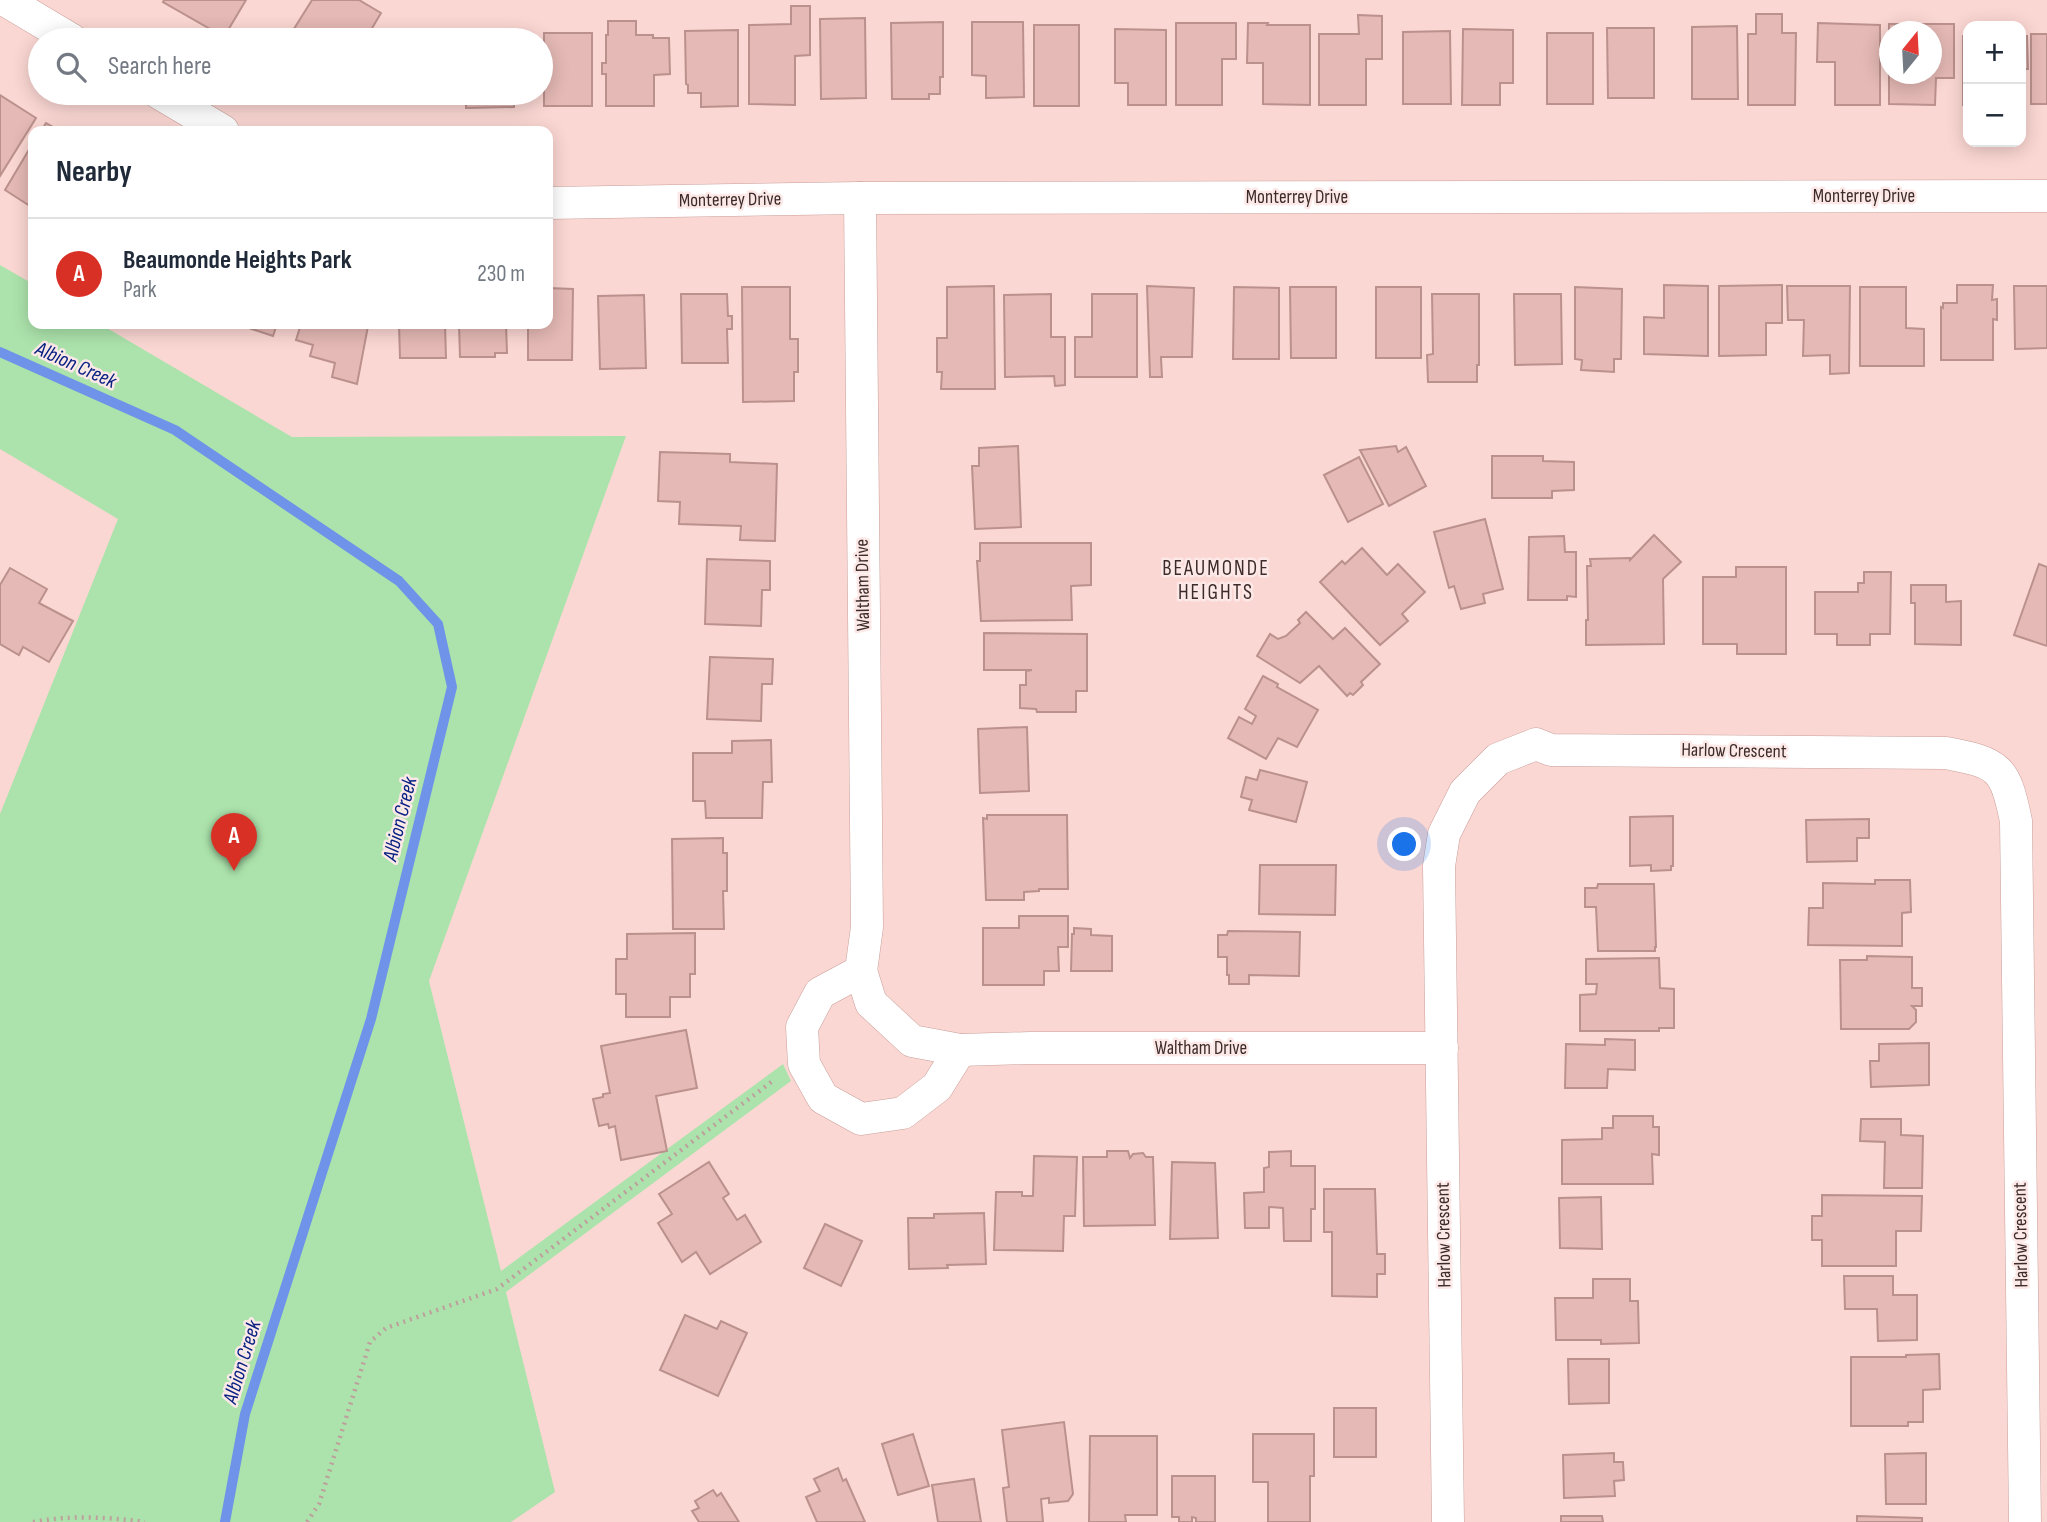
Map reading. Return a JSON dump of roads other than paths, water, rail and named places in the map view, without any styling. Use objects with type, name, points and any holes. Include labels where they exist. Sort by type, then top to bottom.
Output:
[{"type":"street","points":[[5,0],[46,10],[62,28]]},
{"type":"street","points":[[179,105],[215,126]]},
{"type":"street","name":"Monterrey Drive","points":[[553,203],[859,198],[2047,196]]},
{"type":"street","name":"Waltham Drive","points":[[859,198],[867,927],[861,971],[871,1003],[912,1041],[960,1051],[1031,1048],[1442,1048]]},
{"type":"street","name":"Harlow Crescent","points":[[1448,1522],[1439,866],[1444,834],[1465,792],[1498,759],[1536,744],[1551,750],[1946,754],[1977,759],[2000,772],[2010,792],[2016,821],[2036,1465],[2032,1515]]},
{"type":"street","points":[[861,971],[820,993],[802,1027],[804,1064],[823,1098],[861,1119],[903,1113],[937,1087],[960,1051]]},
{"type":"waterway","name":"Albion Creek","points":[[0,352],[175,430],[399,581],[438,624],[452,687],[371,1019],[245,1414],[225,1522]]},
{"type":"place","name":"Beaumonde Heights Park","points":[[234,871]]},
{"type":"district","name":"BEAUMONDE HEIGHTS","points":[[1216,580]]}]
